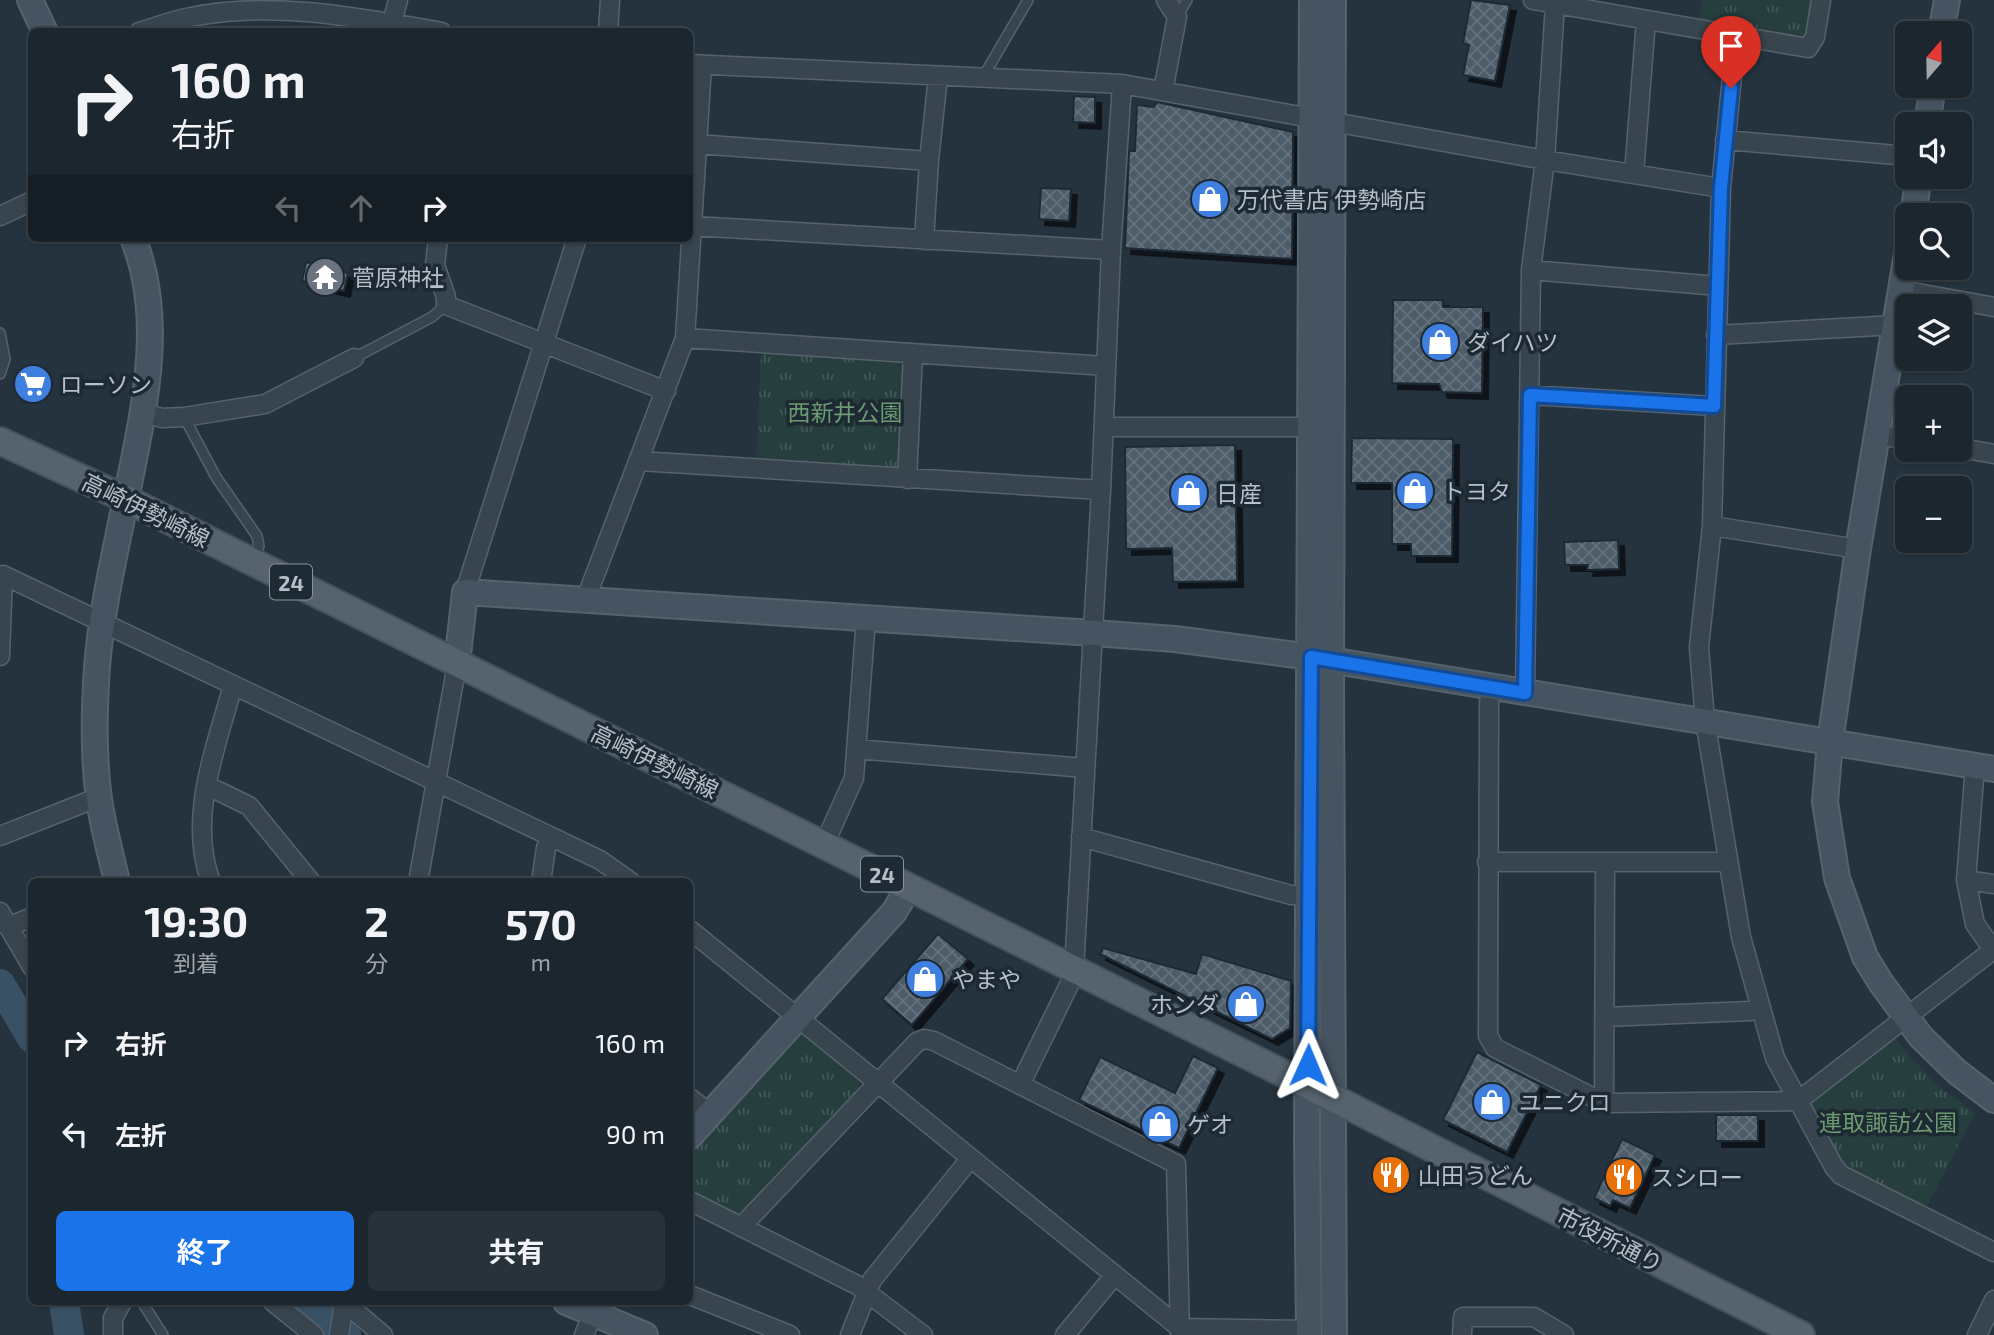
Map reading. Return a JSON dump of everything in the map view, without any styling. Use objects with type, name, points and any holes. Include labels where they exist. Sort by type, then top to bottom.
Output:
[{"type":"main road","name":"高崎伊勢崎線","points":[[0,441],[126,499],[1308,1085]]},
{"type":"main road","name":"市役所通り","points":[[1308,1085],[1801,1335]]},
{"type":"street","points":[[30,0],[43,28]]},
{"type":"street","points":[[392,23],[398,0]]},
{"type":"street","points":[[608,28],[610,0]]},
{"type":"street","points":[[1163,91],[1177,17],[1166,0]]},
{"type":"street","points":[[693,932],[1180,1332],[1309,1332],[1309,895],[1321,659],[1322,120],[1312,0]]},
{"type":"street","points":[[1333,0],[1322,120],[1311,427],[1321,659],[1333,1098],[1334,1335]]},
{"type":"street","points":[[1533,0],[1808,48],[1815,37],[1821,0]]},
{"type":"street","points":[[1943,21],[1947,0]]},
{"type":"street","points":[[1525,693],[1531,270],[1545,160],[1555,4]]},
{"type":"street","points":[[152,28],[191,16],[293,6],[420,28]]},
{"type":"street","points":[[1634,174],[1646,20]]},
{"type":"street","points":[[1736,36],[1721,188],[1712,526],[1699,647],[1705,722],[1741,937],[1775,1058],[1841,1175],[1994,1252]]},
{"type":"street","points":[[693,210],[697,144],[696,64],[1122,84],[1545,160],[1721,188]]},
{"type":"street","points":[[924,240],[929,161],[939,76]]},
{"type":"street","points":[[1020,1085],[1074,969],[1122,84]]},
{"type":"street","points":[[1725,140],[1895,155]]},
{"type":"street","points":[[697,144],[929,161]]},
{"type":"street","points":[[0,216],[28,203]]},
{"type":"street","points":[[693,226],[1111,250]]},
{"type":"street","points":[[116,878],[99,797],[94,738],[97,665],[149,377],[149,317],[145,282],[134,242]]},
{"type":"street","points":[[438,242],[435,265],[446,297],[446,305],[666,391]]},
{"type":"street","points":[[419,878],[457,664],[465,592],[575,242]]},
{"type":"street","points":[[586,601],[685,338],[691,242]]},
{"type":"street","points":[[1531,270],[1718,286]]},
{"type":"street","points":[[1900,294],[1902,280]]},
{"type":"street","points":[[1900,290],[1994,307]]},
{"type":"street","points":[[1716,335],[1895,325]]},
{"type":"street","points":[[1895,331],[1858,549],[1830,742],[1825,802],[1837,878],[1865,957],[1906,1018],[1957,1072],[1994,1100]]},
{"type":"street","points":[[685,338],[1106,366]]},
{"type":"street","points":[[907,479],[913,354]]},
{"type":"street","points":[[144,413],[162,418],[265,404],[354,358]]},
{"type":"street","points":[[1530,395],[1714,406]]},
{"type":"street","points":[[1104,427],[1311,427]]},
{"type":"street","points":[[1877,435],[1895,438]]},
{"type":"street","points":[[1972,450],[1994,453]]},
{"type":"street","points":[[639,461],[1101,490]]},
{"type":"street","points":[[1712,526],[1858,549]]},
{"type":"street","points":[[0,656],[2,573],[600,860],[625,878]]},
{"type":"street","points":[[465,592],[1175,639],[1321,659],[1984,767],[1966,880],[1975,924],[1994,950],[1797,1101],[1604,1103],[1495,1048],[1488,1036],[1487,862],[1491,687]]},
{"type":"street","points":[[824,845],[852,787],[866,618]]},
{"type":"street","points":[[210,878],[201,833],[206,785],[233,685]]},
{"type":"street","points":[[856,749],[1085,768]]},
{"type":"street","points":[[206,785],[249,806],[308,878]]},
{"type":"street","points":[[0,836],[99,797]]},
{"type":"street","points":[[542,878],[546,848],[552,837]]},
{"type":"street","points":[[1081,837],[1291,895],[1309,895]]},
{"type":"street","points":[[1487,862],[1728,862]]},
{"type":"street","points":[[1604,1103],[1605,863]]},
{"type":"street","points":[[1966,880],[1994,884]]},
{"type":"street","points":[[693,1133],[894,912],[909,887]]},
{"type":"street","points":[[28,917],[4,920],[28,960]]},
{"type":"street","points":[[1605,1017],[1761,1009]]},
{"type":"street","points":[[741,1227],[880,1084],[917,1042],[924,1039],[934,1041],[1176,1164],[1180,1332]]},
{"type":"street","points":[[693,1101],[709,1114]]},
{"type":"street","points":[[850,1335],[872,1280],[970,1159]]},
{"type":"street","points":[[693,1203],[868,1292],[923,1335]]},
{"type":"street","points":[[1065,1335],[1114,1276]]},
{"type":"street","points":[[693,1296],[790,1335]]},
{"type":"street","points":[[1977,1335],[1994,1300]]},
{"type":"street","points":[[113,1335],[113,1318],[120,1305]]},
{"type":"street","points":[[277,1305],[314,1335]]},
{"type":"street","points":[[338,1335],[344,1305]]},
{"type":"street","points":[[345,1305],[383,1335]]},
{"type":"street","points":[[571,1305],[592,1317],[645,1335]]},
{"type":"street","points":[[1462,1335],[1462,1317],[1534,1317],[1564,1335]]},
{"type":"lane","points":[[983,77],[1028,0]]},
{"type":"lane","points":[[1177,17],[1187,0]]},
{"type":"lane","points":[[354,358],[432,317],[446,305]]},
{"type":"lane","points":[[0,333],[5,359],[0,374]]},
{"type":"lane","points":[[184,416],[216,477],[257,536],[259,546],[251,562]]},
{"type":"lane","points":[[144,1305],[163,1335]]},
{"type":"green space","points":[[1702,0],[1815,0],[1810,33],[1801,39],[1698,21]]},
{"type":"green space","name":"西新井公園","points":[[761,352],[903,362],[907,369],[899,471],[756,460]]},
{"type":"green space","points":[[797,1033],[803,1034],[861,1081],[858,1090],[746,1212],[739,1216],[693,1193],[693,1147]]},
{"type":"green space","name":"連取諏訪公園","points":[[1892,1036],[1935,1083],[1975,1113],[1925,1210],[1844,1167],[1808,1103]]},
{"type":"building","points":[[1471,0],[1510,5],[1495,81],[1463,75],[1469,45],[1463,43]]},
{"type":"building","points":[[1074,96],[1095,97],[1095,123],[1073,122]]},
{"type":"building","name":"万代書店 伊勢崎店","points":[[1157,102],[1293,132],[1292,259],[1125,248],[1129,151],[1135,151],[1137,105],[1154,107]]},
{"type":"building","points":[[1041,188],[1071,189],[1069,221],[1039,219]]},
{"type":"building","name":"菅原神社","points":[[306,262],[348,273],[344,291],[302,281]]},
{"type":"building","points":[[1393,300],[1443,300],[1443,307],[1483,307],[1482,393],[1442,392],[1439,384],[1392,383]]},
{"type":"building","points":[[1352,438],[1453,439],[1452,556],[1411,556],[1411,544],[1392,544],[1392,483],[1351,483]]},
{"type":"building","points":[[1235,445],[1237,581],[1173,582],[1172,548],[1126,549],[1125,447]]},
{"type":"building","points":[[1618,540],[1619,569],[1587,570],[1588,565],[1565,565],[1564,542]]},
{"type":"building","name":"やまや","points":[[938,934],[968,959],[912,1025],[882,999]]},
{"type":"building","name":"ホンダ","points":[[1103,948],[1196,974],[1202,954],[1291,981],[1290,1028],[1272,1039],[1100,954]]},
{"type":"building","name":"ユニクロ","points":[[1477,1052],[1541,1085],[1507,1152],[1443,1120]]},
{"type":"building","name":"ゲオ","points":[[1193,1056],[1218,1068],[1179,1148],[1079,1100],[1100,1057],[1175,1093]]},
{"type":"building","points":[[1716,1115],[1758,1115],[1758,1141],[1716,1141]]},
{"type":"building","name":"スシロー","points":[[1622,1139],[1655,1155],[1630,1208],[1613,1200],[1610,1206],[1594,1198]]},
{"type":"waterway","points":[[0,984],[28,1031]]},
{"type":"waterway","points":[[64,1305],[69,1335]]},
{"type":"waterway","points":[[304,1305],[346,1335]]},
{"type":"place","name":"万代書店 伊勢崎店","points":[[1210,199]]},
{"type":"place","name":"菅原神社","points":[[325,277]]},
{"type":"place","name":"ダイハツ","points":[[1440,342]]},
{"type":"place","name":"ローソン","points":[[33,384]]},
{"type":"place","name":"トヨタ","points":[[1415,491]]},
{"type":"place","name":"日産","points":[[1189,493]]},
{"type":"place","name":"やまや","points":[[925,979]]},
{"type":"place","name":"ホンダ","points":[[1246,1004]]},
{"type":"place","name":"ユニクロ","points":[[1492,1102]]},
{"type":"place","name":"ゲオ","points":[[1160,1124]]},
{"type":"place","name":"山田うどん","points":[[1391,1175]]},
{"type":"place","name":"スシロー","points":[[1624,1177]]},
{"type":"route","points":[[1308,1065],[1311,657],[1525,693],[1530,395],[1714,406],[1721,188],[1731,88]]}]
